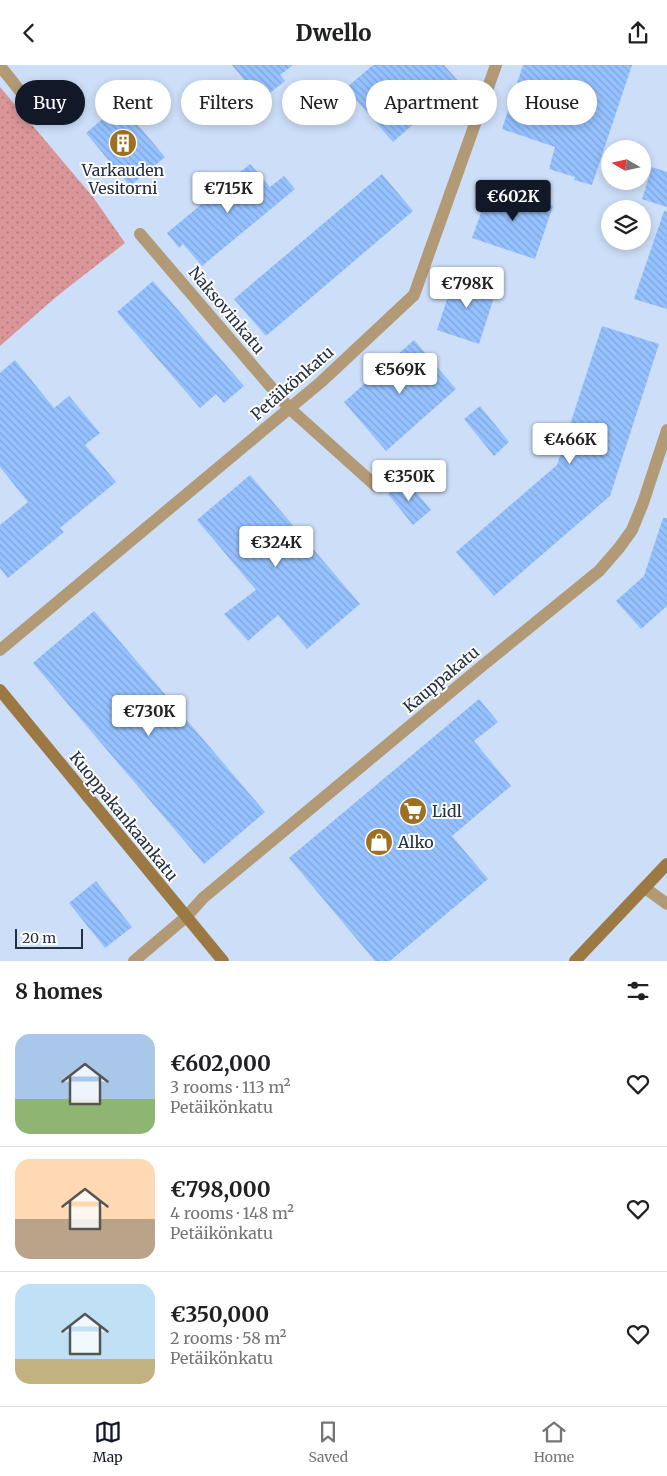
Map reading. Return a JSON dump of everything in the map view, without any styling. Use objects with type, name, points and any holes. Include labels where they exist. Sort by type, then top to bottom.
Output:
[{"type":"main road","name":"Kuoppakankaankatu","points":[[0,690],[223,961]]},
{"type":"main road","points":[[574,961],[667,864]]},
{"type":"street","name":"Petäikönkatu","points":[[0,649],[321,382],[414,295],[496,65]]},
{"type":"street","points":[[0,67],[15,85]]},
{"type":"street","name":"Naksovinkatu","points":[[140,234],[289,408],[376,486]]},
{"type":"street","name":"Kauppakatu","points":[[134,961],[186,917],[203,898],[599,571],[620,548],[632,530],[644,503],[667,429]]},
{"type":"street","points":[[645,888],[667,904]]},
{"type":"shaded area","points":[[0,87],[15,105],[15,125],[32,125],[93,197],[125,243],[56,297],[0,346]]},
{"type":"building","points":[[232,65],[293,65],[280,75],[284,80],[272,91],[272,80],[244,80]]},
{"type":"building","points":[[373,65],[444,65],[457,80],[366,80],[366,111],[356,99],[355,80]]},
{"type":"building","points":[[523,65],[632,65],[607,140],[601,140],[601,158],[592,185],[574,180],[575,177],[549,169],[555,147],[502,129],[507,114],[507,125],[597,125],[597,80],[518,80]]},
{"type":"building","name":"Varkauden Vesitorni","points":[[95,125],[138,125],[165,157],[130,186],[86,133]]},
{"type":"building","points":[[378,125],[412,125],[393,142]]},
{"type":"building","points":[[250,164],[270,187],[284,176],[295,189],[202,266],[183,244],[179,248],[167,233]]},
{"type":"building","points":[[652,167],[667,172],[667,207],[651,202],[651,200],[642,199],[645,190],[651,190]]},
{"type":"building","points":[[382,174],[413,211],[266,336],[234,299]]},
{"type":"building","points":[[491,185],[553,206],[535,259],[472,238]]},
{"type":"building","points":[[664,211],[667,212],[667,309],[634,299]]},
{"type":"building","points":[[455,275],[497,288],[479,344],[437,330]]},
{"type":"building","points":[[153,281],[244,386],[224,403],[216,394],[200,408],[117,312]]},
{"type":"building","points":[[602,326],[659,344],[610,496],[494,596],[456,552],[557,465]]},
{"type":"building","points":[[414,340],[456,389],[386,451],[344,402]]},
{"type":"building","points":[[15,360],[54,408],[69,396],[100,433],[85,445],[116,482],[60,528],[64,532],[8,578],[0,568],[0,525],[28,502],[0,467],[0,373]]},
{"type":"building","points":[[480,406],[509,442],[494,456],[464,419]]},
{"type":"building","points":[[250,475],[360,604],[307,649],[278,615],[248,641],[224,614],[256,590],[197,520]]},
{"type":"building","points":[[405,479],[431,510],[413,525],[388,494]]},
{"type":"building","points":[[663,518],[667,518],[667,606],[641,629],[616,601],[644,576]]},
{"type":"building","points":[[94,611],[265,812],[204,864],[33,663]]},
{"type":"building","name":"Lidl","points":[[479,699],[498,722],[474,741],[511,786],[452,836],[488,879],[390,961],[375,961],[289,858]]},
{"type":"building","points":[[96,881],[132,927],[105,948],[69,903]]},
{"type":"place","name":"Varkauden Vesitorni","points":[[123,143]]},
{"type":"place","name":"Lidl","points":[[413,811]]},
{"type":"place","name":"Alko","points":[[379,842]]}]
